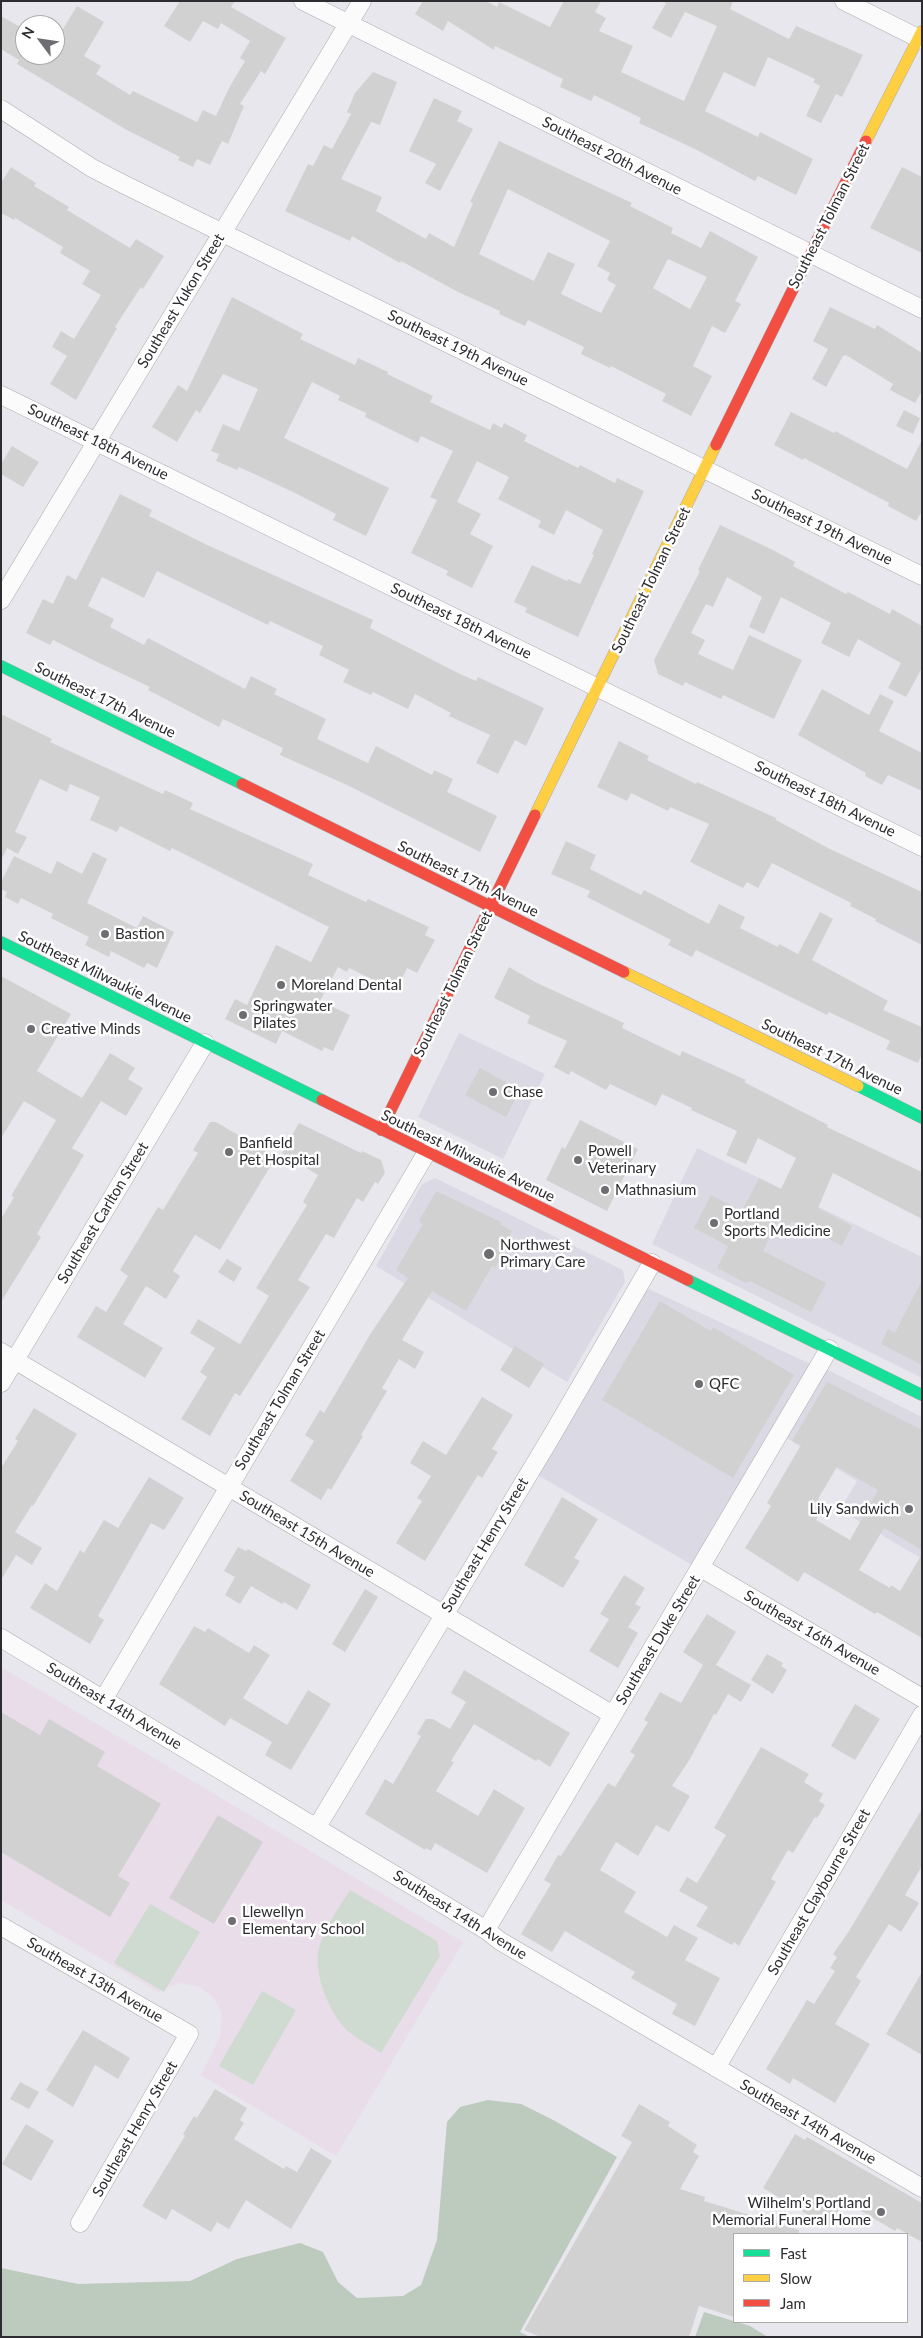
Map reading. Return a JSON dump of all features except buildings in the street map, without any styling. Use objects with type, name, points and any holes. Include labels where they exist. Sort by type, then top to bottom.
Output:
[{"type":"street","name":"Southeast 20th Avenue","points":[[302,1],[922,309]]},
{"type":"street","name":"Southeast Yukon Street","points":[[1,600],[362,1]]},
{"type":"street","points":[[844,1],[921,36]]},
{"type":"street","name":"Southeast Tolman Street","points":[[381,1130],[809,254],[921,36]]},
{"type":"street","name":"Southeast 19th Avenue","points":[[1,109],[92,168],[922,576]]},
{"type":"street","name":"Southeast 18th Avenue","points":[[1,395],[922,847]]},
{"type":"street","name":"Southeast 17th Avenue","points":[[1,666],[922,1118]]},
{"type":"street","name":"Southeast Milwaukie Avenue","points":[[1,942],[922,1395]]},
{"type":"street","name":"Southeast Carlton Street","points":[[1,1383],[8,1356],[205,1043]]},
{"type":"street","name":"Southeast Tolman Street","points":[[104,1700],[427,1152]]},
{"type":"street","name":"Southeast Henry Street","points":[[317,1827],[443,1614],[551,1437],[652,1263]]},
{"type":"street","name":"Southeast Duke Street","points":[[486,1930],[829,1349]]},
{"type":"street","name":"Southeast 15th Avenue","points":[[8,1356],[614,1715]]},
{"type":"street","name":"Southeast 16th Avenue","points":[[701,1568],[922,1698]]},
{"type":"street","name":"Southeast 14th Avenue","points":[[1,1638],[317,1827],[486,1930],[500,1941],[922,2188]]},
{"type":"street","name":"Southeast Claybourne Street","points":[[716,2068],[922,1715]]},
{"type":"street","name":"Southeast 13th Avenue","points":[[1,1926],[189,2034]]},
{"type":"street","name":"Southeast Henry Street","points":[[80,2223],[189,2034]]},
{"type":"shaded area","points":[[459,1033],[545,1074],[503,1159],[418,1117]]},
{"type":"shaded area","points":[[697,1148],[922,1257],[922,1378],[652,1244]]},
{"type":"shaded area","points":[[435,1178],[623,1270],[625,1282],[567,1382],[376,1266],[422,1184]]},
{"type":"shaded area","points":[[638,1284],[817,1367],[699,1569],[529,1470]]},
{"type":"shaded area","points":[[824,1368],[922,1417],[922,1559],[840,1510],[857,1481],[783,1436]]},
{"type":"shaded area","name":"Llewellyn Elementary School","points":[[1,1667],[463,1942],[336,2156],[201,2075],[220,2037],[222,2012],[212,1996],[198,1986],[179,1983],[158,1992],[1,1900]]},
{"type":"shaded area","points":[[350,1890],[437,1941],[440,1956],[381,2053],[353,2035],[342,2024],[329,2004],[320,1979],[318,1955],[320,1944]]},
{"type":"shaded area","points":[[150,1904],[200,1932],[164,1992],[114,1963]]},
{"type":"shaded area","points":[[262,1991],[296,2010],[253,2085],[219,2066]]},
{"type":"green space","points":[[488,2100],[521,2104],[555,2121],[617,2157],[520,2332],[530,2337],[1,2337],[1,2268],[78,2284],[190,2281],[237,2259],[300,2243],[323,2252],[338,2282],[357,2298],[403,2296],[421,2285],[437,2240],[447,2122],[460,2107]]},
{"type":"green space","points":[[704,2312],[733,2321],[733,2323],[750,2326],[768,2337],[695,2337]]},
{"type":"traffic: fast","points":[[1,666],[242,784]]},
{"type":"traffic: fast","points":[[1,942],[322,1100]]},
{"type":"traffic: fast","points":[[858,1086],[922,1118]]},
{"type":"traffic: fast","points":[[688,1280],[922,1395]]},
{"type":"traffic: slow","points":[[866,141],[922,31]]},
{"type":"traffic: slow","points":[[535,815],[716,445]]},
{"type":"traffic: slow","points":[[624,972],[858,1086]]},
{"type":"traffic: jam","points":[[716,445],[866,141]]},
{"type":"traffic: jam","points":[[242,784],[624,972]]},
{"type":"traffic: jam","points":[[381,1130],[535,815]]},
{"type":"traffic: jam","points":[[322,1100],[688,1280]]},
{"type":"place","name":"Bastion","points":[[105,934]]},
{"type":"place","name":"Moreland Dental","points":[[281,985]]},
{"type":"place","name":"Springwater Pilates","points":[[243,1015]]},
{"type":"place","name":"Creative Minds","points":[[31,1029]]},
{"type":"place","name":"Chase","points":[[493,1092]]},
{"type":"place","name":"Banfield Pet Hospital","points":[[229,1152]]},
{"type":"place","name":"Powell Veterinary","points":[[578,1160]]},
{"type":"place","name":"Mathnasium","points":[[605,1190]]},
{"type":"place","name":"Portland Sports Medicine","points":[[714,1223]]},
{"type":"place","name":"Northwest Primary Care","points":[[489,1254]]},
{"type":"place","name":"QFC","points":[[699,1384]]},
{"type":"place","name":"Lily Sandwich","points":[[909,1509]]},
{"type":"place","name":"Llewellyn Elementary School","points":[[232,1921]]},
{"type":"place","name":"Wilhelm's Portland Memorial Funeral Home","points":[[881,2212]]}]
